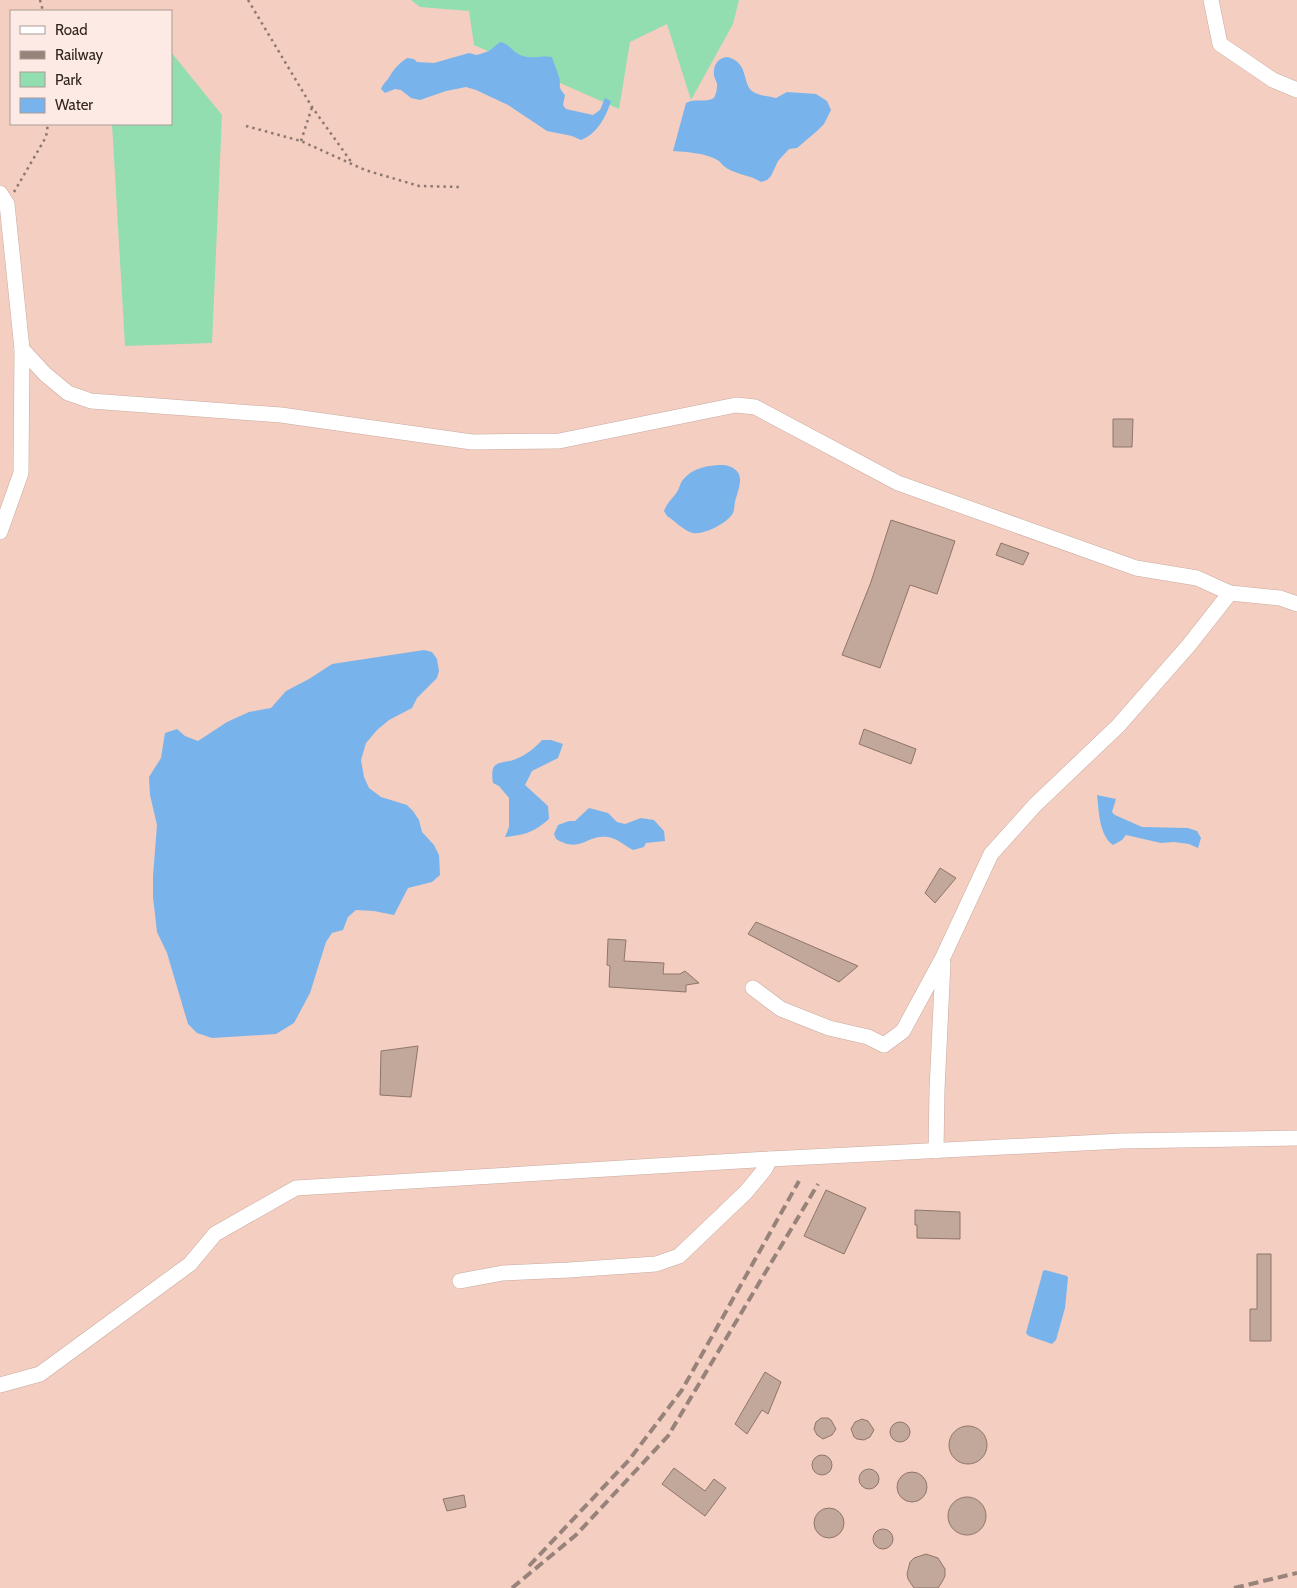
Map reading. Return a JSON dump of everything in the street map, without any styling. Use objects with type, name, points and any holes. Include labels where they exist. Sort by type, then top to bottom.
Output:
[{"type":"street","points":[[1210,0],[1220,44],[1273,80],[1297,90]]},
{"type":"street","points":[[0,532],[21,473],[22,349],[4,198]]},
{"type":"street","points":[[22,349],[45,374],[68,392],[91,401],[281,415],[472,442],[559,441],[736,405],[755,406],[898,483],[1136,568],[1198,578],[1230,593],[1280,598],[1297,604]]},
{"type":"street","points":[[753,988],[781,1008],[829,1028],[868,1037],[884,1045],[903,1031],[943,957],[990,854],[1035,806],[1118,726],[1189,645],[1230,593]]},
{"type":"street","points":[[936,1151],[943,957]]},
{"type":"street","points":[[0,1385],[40,1374],[190,1264],[216,1234],[296,1188],[770,1159],[1122,1141],[1297,1138]]},
{"type":"street","points":[[460,1281],[503,1273],[656,1264],[679,1256],[746,1192],[765,1169],[770,1159]]},
{"type":"path","points":[[248,0],[312,107],[353,165]]},
{"type":"path","points":[[302,141],[312,107]]},
{"type":"path","points":[[4,198],[46,137],[48,125]]},
{"type":"path","points":[[246,126],[302,141],[364,170],[419,186],[460,187]]},
{"type":"shaded area","points":[[0,0],[1297,0],[1297,1588],[0,1588]]},
{"type":"green space","points":[[411,0],[739,0],[733,24],[691,100],[667,24],[630,42],[619,109],[474,45],[469,11],[420,7]]},
{"type":"green space","points":[[172,53],[222,115],[212,343],[125,346],[112,125],[172,125]]},
{"type":"water","points":[[500,42],[523,56],[552,57],[560,80],[560,87],[565,95],[563,105],[566,109],[593,115],[600,110],[605,98],[611,101],[604,119],[592,134],[581,140],[572,136],[547,131],[508,105],[466,87],[446,91],[420,100],[411,98],[401,90],[395,89],[385,93],[381,89],[396,67],[407,58],[414,59],[417,62],[434,63],[469,53],[477,55],[489,51]]},
{"type":"water","points":[[727,57],[739,63],[749,87],[755,93],[776,98],[787,92],[816,94],[827,101],[831,110],[824,124],[797,148],[789,149],[778,161],[771,176],[761,182],[728,169],[719,161],[709,156],[673,151],[686,103],[714,98],[717,85],[714,68],[719,60]]},
{"type":"water","points":[[725,465],[736,470],[740,477],[733,513],[726,521],[709,530],[693,533],[667,516],[664,511],[665,508],[686,476],[702,468]]},
{"type":"water","points":[[424,650],[432,652],[437,659],[439,671],[437,678],[417,698],[412,708],[389,720],[377,730],[366,743],[361,760],[364,777],[369,788],[381,797],[407,805],[413,811],[419,820],[422,832],[434,845],[439,855],[440,875],[432,882],[408,888],[394,915],[356,910],[348,917],[343,930],[332,933],[326,942],[310,993],[294,1023],[276,1034],[212,1038],[197,1033],[188,1024],[167,953],[157,932],[153,897],[157,825],[150,795],[149,777],[161,758],[165,733],[177,729],[185,736],[198,741],[227,722],[249,712],[271,708],[286,691],[332,664]]},
{"type":"water","points":[[542,740],[551,740],[563,744],[558,758],[532,771],[525,785],[548,806],[549,819],[529,832],[505,837],[509,827],[509,798],[499,786],[493,783],[493,770],[497,764],[516,759]]},
{"type":"water","points":[[1097,795],[1116,799],[1112,812],[1142,827],[1188,828],[1197,831],[1201,838],[1198,848],[1189,844],[1161,843],[1126,835],[1122,840],[1113,845],[1108,841],[1102,829]]},
{"type":"water","points":[[589,808],[608,813],[617,822],[625,824],[641,818],[654,820],[664,831],[665,841],[646,843],[644,847],[633,850],[618,840],[608,837],[594,838],[572,845],[556,839],[554,834],[558,825],[575,821]]},
{"type":"water","points":[[1043,1271],[1067,1276],[1068,1278],[1065,1308],[1056,1340],[1052,1344],[1029,1336],[1026,1333]]},
{"type":"building","points":[[1113,419],[1133,419],[1132,447],[1113,447]]},
{"type":"building","points":[[891,520],[955,541],[937,594],[910,585],[880,668],[842,655],[871,582]]},
{"type":"building","points":[[1001,543],[1029,553],[1023,565],[996,555]]},
{"type":"building","points":[[864,729],[916,749],[911,764],[859,744]]},
{"type":"building","points":[[940,868],[956,878],[935,903],[925,893]]},
{"type":"building","points":[[756,922],[858,966],[839,982],[748,934]]},
{"type":"building","points":[[608,939],[626,940],[624,961],[664,963],[663,974],[680,974],[685,971],[699,983],[686,985],[686,992],[609,987],[610,966],[607,965]]},
{"type":"building","points":[[418,1046],[411,1097],[380,1095],[381,1051]]},
{"type":"building","points":[[826,1190],[866,1208],[844,1254],[804,1236]]},
{"type":"building","points":[[915,1210],[960,1212],[960,1239],[917,1238]]},
{"type":"building","points":[[1257,1254],[1271,1254],[1271,1341],[1250,1341],[1250,1309],[1257,1309]]},
{"type":"building","points":[[765,1372],[781,1382],[768,1414],[762,1410],[747,1434],[735,1424]]},
{"type":"building","points":[[821,1418],[831,1420],[836,1429],[832,1435],[823,1439],[817,1435],[814,1429],[816,1422]]},
{"type":"building","points":[[862,1419],[868,1421],[874,1430],[870,1437],[864,1440],[854,1437],[851,1429],[855,1422]]},
{"type":"building","points":[[896,1422],[904,1422],[910,1428],[910,1436],[904,1442],[896,1442],[890,1436],[890,1428]]},
{"type":"building","points":[[968,1426],[975,1427],[981,1432],[986,1438],[986,1452],[981,1458],[975,1463],[968,1464],[961,1463],[955,1458],[950,1452],[949,1445],[950,1438],[955,1432],[961,1427]]},
{"type":"building","points":[[818,1455],[826,1455],[832,1461],[832,1469],[826,1475],[818,1475],[812,1469],[812,1461]]},
{"type":"building","points":[[674,1468],[705,1491],[714,1479],[726,1488],[705,1516],[662,1484]]},
{"type":"building","points":[[865,1469],[873,1469],[879,1475],[879,1483],[873,1489],[865,1489],[859,1483],[859,1475]]},
{"type":"building","points":[[912,1472],[923,1476],[927,1487],[923,1498],[912,1502],[901,1498],[897,1487],[901,1476]]},
{"type":"building","points":[[464,1495],[466,1507],[447,1511],[443,1499]]},
{"type":"building","points":[[967,1497],[974,1498],[980,1503],[985,1509],[985,1523],[980,1529],[974,1534],[967,1535],[960,1534],[954,1529],[949,1523],[948,1516],[949,1509],[954,1503],[960,1498]]},
{"type":"building","points":[[829,1508],[840,1512],[844,1523],[840,1534],[829,1538],[818,1534],[814,1523],[818,1512]]},
{"type":"building","points":[[883,1529],[890,1532],[893,1539],[890,1546],[883,1549],[876,1546],[873,1539],[876,1532]]},
{"type":"building","points":[[926,1554],[938,1558],[945,1569],[945,1576],[938,1588],[914,1588],[907,1574],[910,1562],[914,1558]]},
{"type":"railway","points":[[529,1566],[629,1460],[682,1390],[799,1181]]},
{"type":"railway","points":[[512,1588],[576,1535],[668,1436],[818,1184]]},
{"type":"railway","points":[[1234,1588],[1297,1573]]}]
